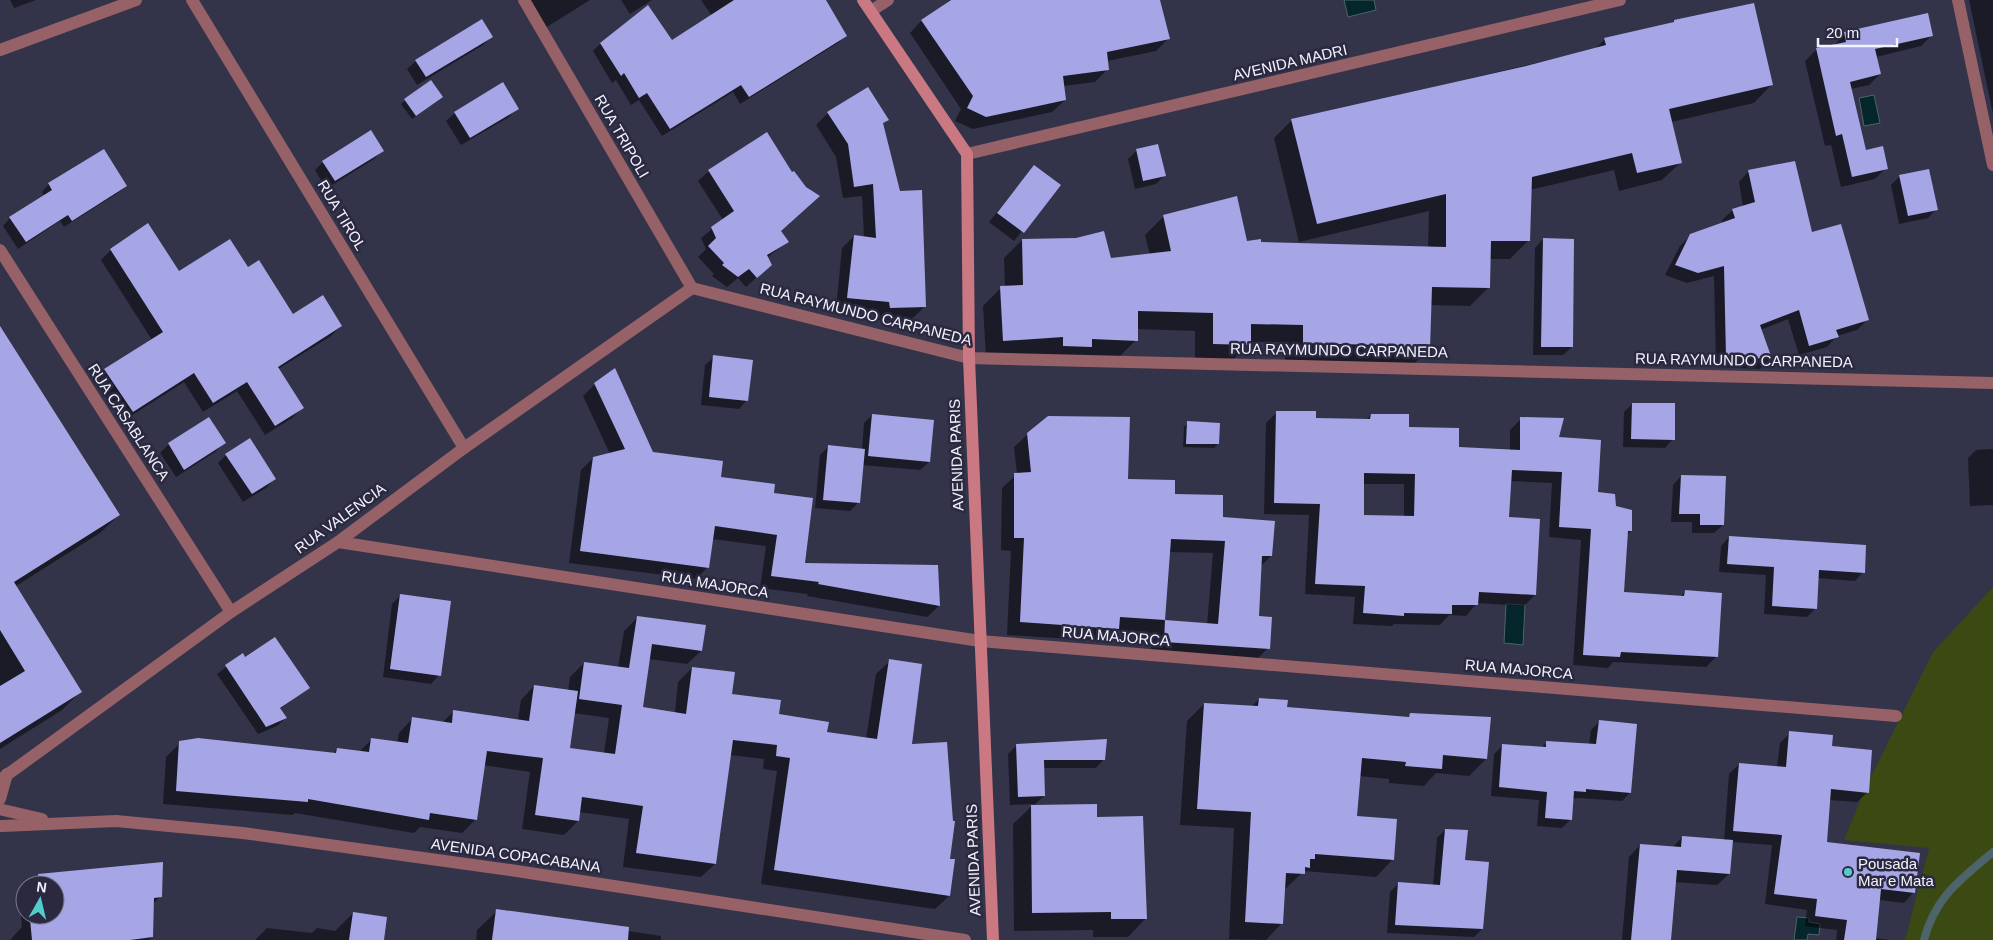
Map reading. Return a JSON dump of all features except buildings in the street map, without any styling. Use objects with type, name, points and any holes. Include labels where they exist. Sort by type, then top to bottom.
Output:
[{"type":"street","points":[[0,50],[136,0]]},
{"type":"street","name":"RUA TIROL","points":[[192,0],[464,448]]},
{"type":"street","name":"RUA TRIPOLI","points":[[524,0],[692,288]]},
{"type":"street","points":[[863,0],[967,154]]},
{"type":"street","points":[[871,11],[888,0]]},
{"type":"street","name":"AVENIDA MADRI","points":[[967,154],[1620,0]]},
{"type":"street","points":[[1958,0],[1993,165]]},
{"type":"street","name":"AVENIDA PARIS","points":[[967,154],[968,358],[993,940]]},
{"type":"street","name":"RUA CASABLANCA","points":[[0,250],[231,612]]},
{"type":"street","name":"RUA VALENCIA","points":[[1,827],[4,777],[231,612],[338,542],[464,448],[692,288]]},
{"type":"street","name":"RUA RAYMUNDO CARPANEDA","points":[[692,288],[968,358],[1993,382]]},
{"type":"street","name":"RUA MAJORCA","points":[[338,542],[980,641],[1896,716]]},
{"type":"street","name":"AVENIDA COPACABANA","points":[[1,805],[59,822]]},
{"type":"street","name":"AVENIDA COPACABANA","points":[[1,827],[59,822],[116,821],[243,833],[510,870],[965,940]]},
{"type":"green space","points":[[1993,587],[1993,940],[1905,940],[1929,848],[1844,840],[1865,789],[1933,652]]},
{"type":"shaded area","points":[[1344,0],[1374,0],[1376,10],[1348,17]]},
{"type":"shaded area","points":[[1874,95],[1880,123],[1864,126],[1859,98]]},
{"type":"shaded area","points":[[1506,604],[1525,605],[1523,645],[1504,643]]},
{"type":"shaded area","points":[[1797,917],[1809,918],[1809,922],[1820,924],[1819,935],[1808,934],[1807,940],[1794,940]]},
{"type":"waterway","points":[[1924,940],[1929,925],[1942,900],[1960,880],[1993,852]]},
{"type":"place","name":"Pousada Mar e Mata","points":[[1848,872]]}]
